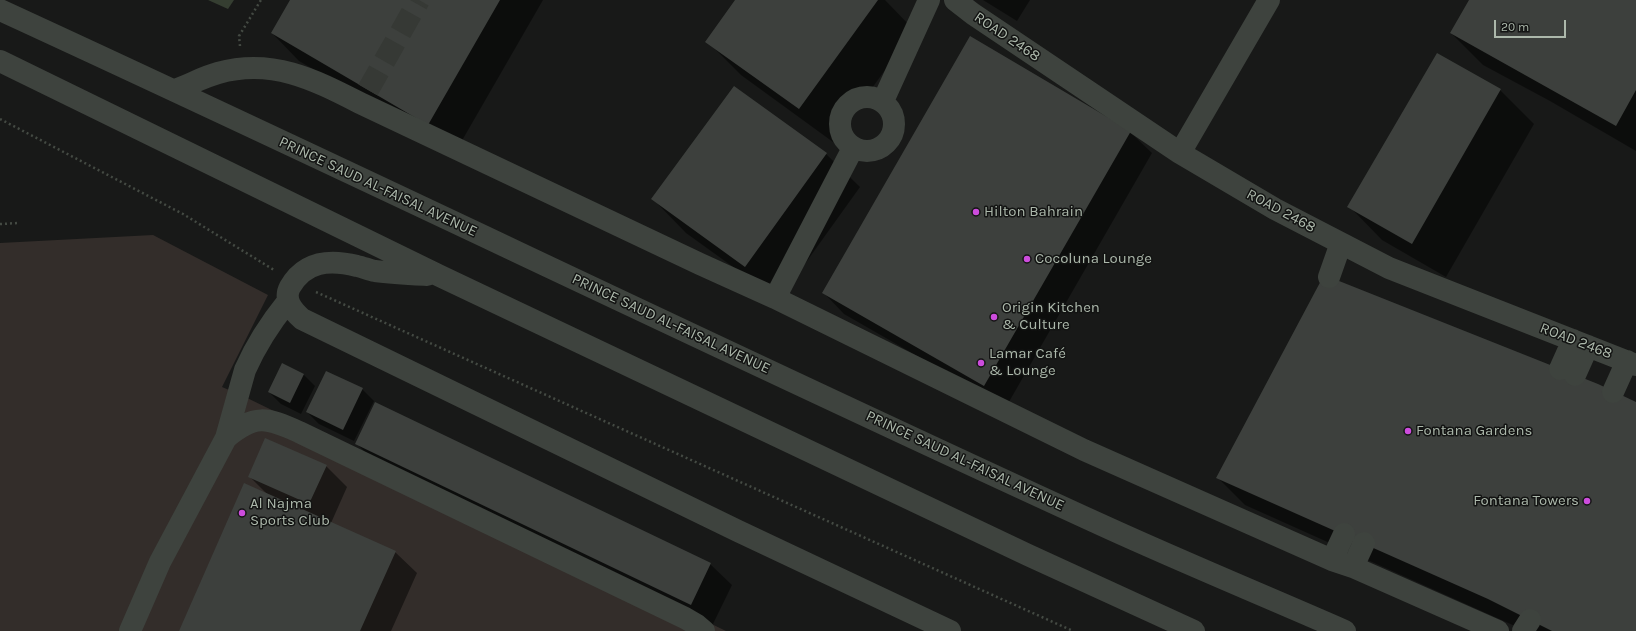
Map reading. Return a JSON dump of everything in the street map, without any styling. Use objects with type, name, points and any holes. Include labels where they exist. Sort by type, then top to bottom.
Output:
[{"type":"street","points":[[883,101],[929,0]]},
{"type":"street","name":"ROAD 2468","points":[[955,0],[973,14],[1180,153],[1275,209],[1389,268],[1631,363]]},
{"type":"street","points":[[1180,153],[1269,0]]},
{"type":"street","name":"PRINCE SAUD AL-FAISAL AVENUE","points":[[0,10],[175,90],[469,230],[1108,528],[1345,631]]},
{"type":"street","points":[[0,61],[440,276],[1028,555],[1194,631]]},
{"type":"street","points":[[175,90],[218,73],[266,67],[315,80],[364,96],[700,264],[775,298],[1084,450],[1332,560],[1353,567],[1498,631]]},
{"type":"street","points":[[865,96],[874,97],[883,101],[890,108],[894,117],[892,135],[886,143],[878,149],[869,151],[853,148],[844,139],[840,130],[842,112],[848,104],[855,99],[865,96]]},
{"type":"street","points":[[775,298],[853,148]]},
{"type":"street","points":[[1335,279],[1348,246]]},
{"type":"street","points":[[130,631],[160,562],[226,438],[245,370],[253,354],[305,270],[319,263],[337,262],[374,271],[440,276]]},
{"type":"street","points":[[291,291],[294,312],[302,319],[731,527],[950,631]]},
{"type":"street","points":[[1568,372],[1580,343]]},
{"type":"street","points":[[1614,392],[1631,363]]},
{"type":"street","points":[[226,438],[242,425],[261,420],[281,423],[678,615],[697,625],[704,631]]},
{"type":"street","points":[[1332,560],[1344,534]]},
{"type":"street","points":[[1353,567],[1364,543]]},
{"type":"path","points":[[241,69],[240,36],[261,0]]},
{"type":"path","points":[[0,119],[183,214],[291,291],[1073,631]]},
{"type":"path","points":[[0,224],[19,223]]},
{"type":"shaded area","points":[[208,0],[234,0],[228,9]]},
{"type":"shaded area","name":"Al Najma Sports Club","points":[[153,235],[268,295],[222,387],[726,631],[0,631],[0,243]]},
{"type":"building","points":[[290,0],[500,0],[428,125],[271,33]]},
{"type":"building","points":[[735,0],[878,0],[799,109],[705,42]]},
{"type":"building","points":[[1469,0],[1636,0],[1636,90],[1616,126],[1450,33]]},
{"type":"building","name":"Hilton Bahrain","points":[[970,36],[1131,131],[984,386],[822,293]]},
{"type":"building","points":[[1437,53],[1501,89],[1412,244],[1347,207]]},
{"type":"building","points":[[734,86],[827,153],[745,267],[651,199]]},
{"type":"building","name":"Fontana Gardens","points":[[1324,275],[1598,384],[1636,402],[1636,631],[1552,631],[1488,599],[1216,478]]},
{"type":"building","points":[[282,363],[304,374],[290,403],[268,392]]},
{"type":"building","points":[[326,371],[363,388],[343,430],[306,412]]},
{"type":"building","points":[[375,402],[711,563],[691,605],[355,444]]},
{"type":"building","points":[[265,438],[327,465],[309,504],[248,477]]},
{"type":"building","points":[[244,483],[396,551],[360,631],[179,631]]},
{"type":"tunnel","points":[[368,90],[419,0]]},
{"type":"place","name":"Hilton Bahrain","points":[[976,212]]},
{"type":"place","name":"Cocoluna Lounge","points":[[1027,259]]},
{"type":"place","name":"Origin Kitchen & Culture","points":[[994,317]]},
{"type":"place","name":"Lamar Café & Lounge","points":[[981,363]]},
{"type":"place","name":"Fontana Gardens","points":[[1408,431]]},
{"type":"place","name":"Fontana Towers","points":[[1587,501]]},
{"type":"place","name":"Al Najma Sports Club","points":[[242,513]]}]
